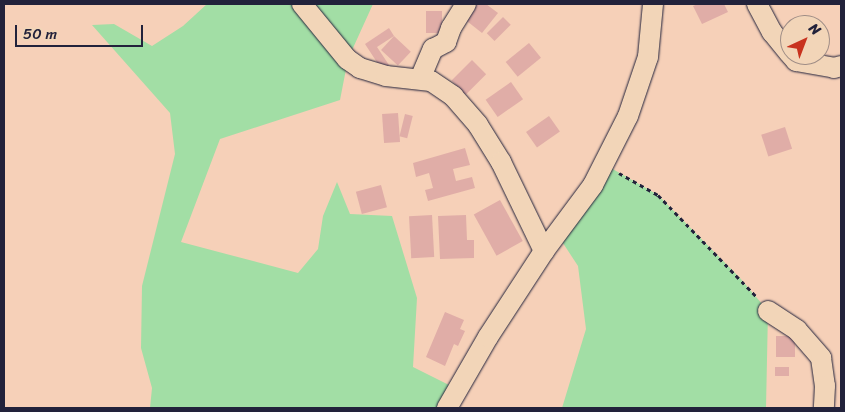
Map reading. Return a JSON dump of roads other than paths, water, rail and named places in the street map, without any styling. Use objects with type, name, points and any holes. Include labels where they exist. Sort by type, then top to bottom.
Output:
[{"type":"street","points":[[302,4],[348,59],[360,68],[386,76],[420,78],[432,81],[453,96],[478,125],[501,162],[544,251]]},
{"type":"street","points":[[420,78],[433,49],[446,42],[451,28],[466,4]]},
{"type":"street","points":[[447,408],[488,336],[544,251],[593,186],[628,116],[648,57],[653,4]]},
{"type":"street","points":[[758,4],[772,32],[780,42]]},
{"type":"street","points":[[818,65],[834,68],[841,66]]},
{"type":"street","points":[[768,311],[797,330],[821,358],[825,386],[824,408]]}]
